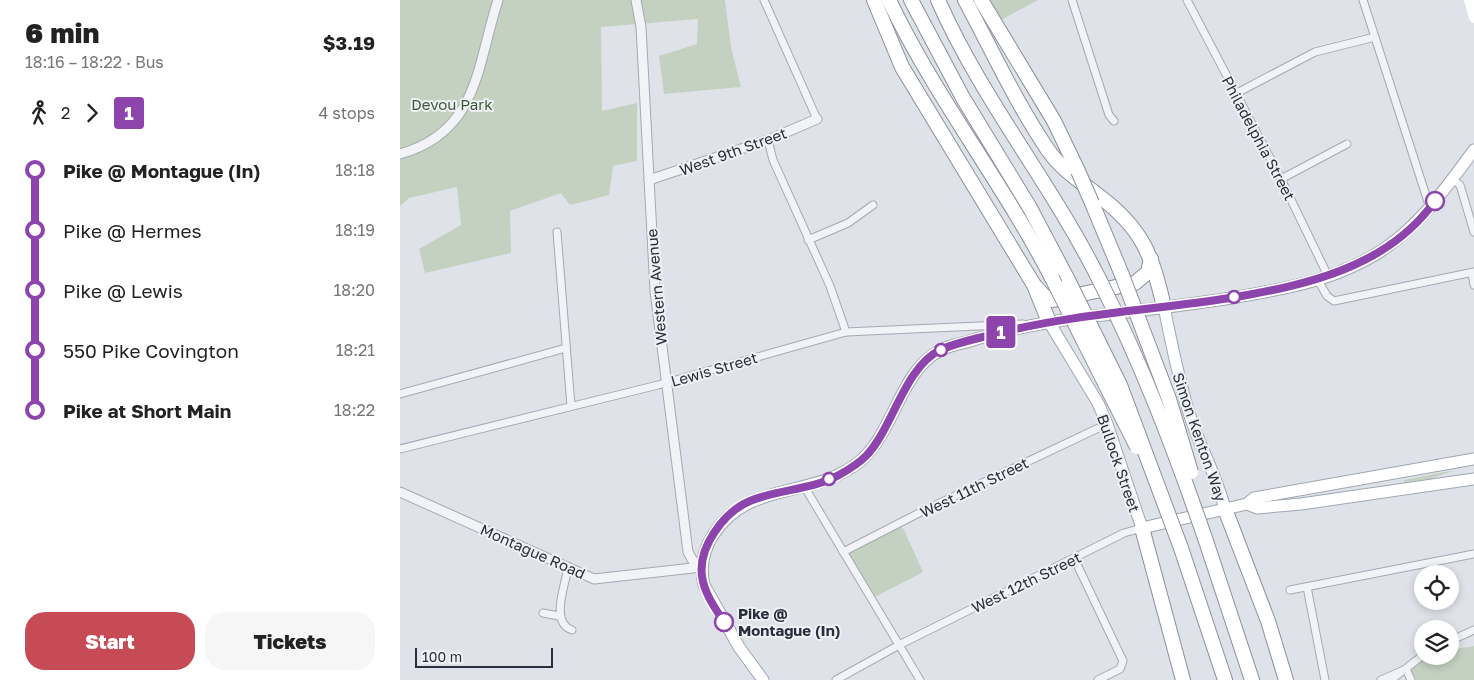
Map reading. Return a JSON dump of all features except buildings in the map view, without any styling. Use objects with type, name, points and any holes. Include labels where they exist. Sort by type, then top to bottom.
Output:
[{"type":"highway","points":[[874,0],[902,67],[1034,285],[1049,322]]},
{"type":"highway","points":[[889,0],[906,34],[1052,278],[1167,510]]},
{"type":"highway","points":[[911,0],[955,83],[1030,208],[1070,282],[1120,385],[1181,548],[1225,680]]},
{"type":"highway","points":[[938,0],[975,71],[1051,194],[1099,279],[1135,353],[1209,540]]},
{"type":"highway","points":[[981,0],[1054,121],[1078,171],[1122,275],[1169,399],[1222,587],[1252,680]]},
{"type":"highway","points":[[965,1],[1048,151],[1069,173],[1126,218],[1138,233],[1151,260],[1164,307]]},
{"type":"highway","points":[[1034,285],[1044,296],[1053,300],[1135,283],[1148,272],[1151,260]]},
{"type":"highway","points":[[1225,508],[1268,621],[1286,680]]},
{"type":"highway","points":[[1142,528],[1183,680]]},
{"type":"main road","points":[[1469,0],[1474,18]]},
{"type":"main road","points":[[763,680],[748,661],[704,586],[702,566],[707,546],[730,515],[750,501],[837,476],[866,456],[914,377],[924,363],[939,351],[1030,325],[1287,288],[1323,278],[1367,259],[1386,248],[1430,208],[1474,150]]},
{"type":"main road","name":"Simon Kenton Way","points":[[1164,307],[1176,366],[1191,420],[1220,489],[1225,508]]},
{"type":"main road","name":"Bullock Street","points":[[1049,322],[1098,403],[1107,424],[1142,528]]},
{"type":"main road","points":[[1474,458],[1254,498],[1247,504],[1257,508],[1301,504],[1474,479]]},
{"type":"main road","name":"West 12th Street","points":[[1142,528],[1247,504]]},
{"type":"street","points":[[400,154],[426,143],[440,133],[464,107],[474,89],[480,71],[498,0]]},
{"type":"street","name":"Western Avenue","points":[[636,0],[641,27],[655,291],[688,552],[693,561],[702,566]]},
{"type":"street","points":[[764,0],[817,119]]},
{"type":"street","points":[[1072,0],[1109,115],[1114,121]]},
{"type":"street","name":"Philadelphia Street","points":[[1187,0],[1281,179],[1323,278],[1327,296],[1334,301],[1473,272]]},
{"type":"street","points":[[1363,0],[1430,208]]},
{"type":"street","points":[[1235,94],[1315,52],[1375,37]]},
{"type":"street","name":"West 9th Street","points":[[649,180],[768,140],[817,119]]},
{"type":"street","points":[[768,140],[773,160],[830,286],[846,332]]},
{"type":"street","points":[[1281,179],[1347,144]]},
{"type":"street","points":[[1452,179],[1460,185],[1474,232]]},
{"type":"street","points":[[808,240],[848,223],[873,204]]},
{"type":"street","points":[[557,232],[571,406]]},
{"type":"street","points":[[1473,272],[1474,285]]},
{"type":"street","name":"Lewis Street","points":[[400,448],[666,383],[846,332],[1013,323],[1030,325]]},
{"type":"street","points":[[400,394],[566,348]]},
{"type":"street","name":"West 11th Street","points":[[843,552],[923,511],[1107,424]]},
{"type":"street","points":[[804,486],[920,680]]},
{"type":"street","name":"Montague Road","points":[[400,492],[568,568],[599,580],[702,566]]},
{"type":"street","name":"West 12th Street","points":[[836,680],[899,645],[1124,533],[1142,528]]},
{"type":"street","points":[[1290,590],[1474,554]]},
{"type":"street","points":[[1074,558],[1123,660],[1120,669],[1098,680]]},
{"type":"street","points":[[568,568],[559,616],[563,625],[572,630]]},
{"type":"street","points":[[1307,587],[1325,680]]},
{"type":"street","points":[[543,613],[559,616]]},
{"type":"street","points":[[1459,637],[1474,630]]},
{"type":"street","points":[[1392,680],[1414,662]]},
{"type":"street","points":[[1381,680],[1406,669]]},
{"type":"street","points":[[1406,669],[1411,680]]},
{"type":"green space","name":"Devou Park","points":[[400,0],[725,0],[731,47],[741,87],[664,94],[659,56],[697,44],[698,19],[601,27],[602,111],[637,103],[637,161],[613,166],[609,195],[570,205],[561,193],[510,211],[511,253],[425,273],[419,249],[461,225],[457,187],[409,198],[400,206]]},
{"type":"green space","points":[[987,0],[1038,0],[999,21]]},
{"type":"green space","points":[[1455,470],[1430,479],[1404,482],[1404,480]]},
{"type":"green space","points":[[898,524],[904,530],[923,572],[871,599],[843,552]]},
{"type":"green space","points":[[1474,646],[1474,680],[1411,680],[1406,669],[1414,662],[1414,665],[1459,665],[1459,648]]},
{"type":"bus line","name":"1","points":[[724,622],[704,586],[702,574],[707,546],[720,526],[730,515],[750,501],[820,483],[837,476],[856,464],[876,444],[924,363],[939,351],[1030,325],[1210,301],[1309,283],[1348,269],[1386,248],[1430,208],[1435,201]]},
{"type":"place","name":"Pike @ Montague (In)","points":[[724,622]]}]
